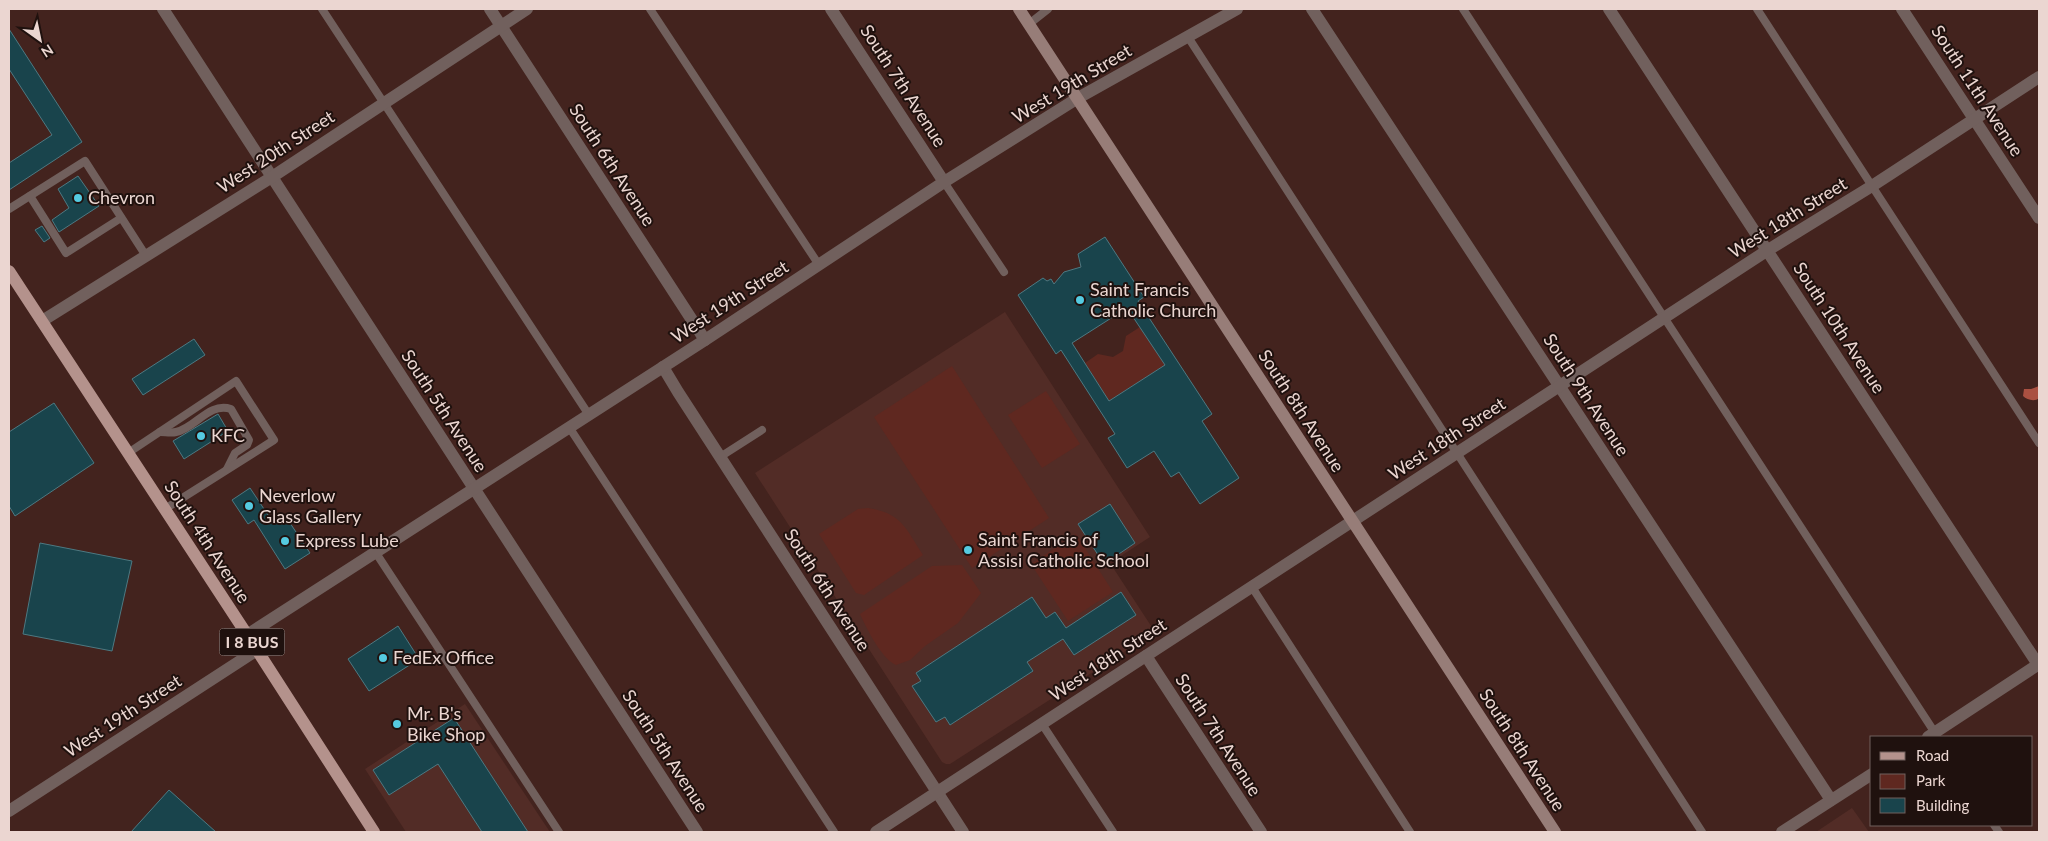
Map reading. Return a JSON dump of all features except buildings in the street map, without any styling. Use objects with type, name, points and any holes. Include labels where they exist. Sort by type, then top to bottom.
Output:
[{"type":"main road","name":"South 4th Avenue","points":[[9,272],[374,832]]},
{"type":"street","name":"South 5th Avenue","points":[[163,9],[697,832]]},
{"type":"street","name":"South 6th Avenue","points":[[490,9],[705,340]]},
{"type":"street","name":"West 20th Street","points":[[42,322],[272,176],[527,9]]},
{"type":"street","name":"South 7th Avenue","points":[[831,9],[944,182]]},
{"type":"street","name":"South 8th Avenue","points":[[1019,9],[1555,832]]},
{"type":"street","name":"West 19th Street","points":[[247,635],[570,428],[944,182],[1078,98],[1238,9]]},
{"type":"street","name":"South 9th Avenue","points":[[1312,9],[1831,800]]},
{"type":"street","name":"South 10th Avenue","points":[[1609,9],[2039,665]]},
{"type":"street","name":"South 11th Avenue","points":[[1902,9],[2039,218]]},
{"type":"street","name":"West 18th Street","points":[[876,832],[1768,250],[1872,186],[2039,77]]},
{"type":"street","name":"South 6th Avenue","points":[[663,366],[963,832]]},
{"type":"street","name":"West 19th Street","points":[[9,811],[257,650]]},
{"type":"street","name":"South 7th Avenue","points":[[1146,656],[1261,832]]},
{"type":"street","points":[[1933,736],[2039,665]]},
{"type":"street","points":[[1782,832],[1870,775]]},
{"type":"lane","points":[[322,9],[589,415]]},
{"type":"lane","points":[[650,9],[819,265]]},
{"type":"lane","points":[[1029,24],[1048,9]]},
{"type":"lane","points":[[1463,9],[1933,736]]},
{"type":"lane","points":[[1757,9],[2039,443]]},
{"type":"lane","points":[[1188,37],[1702,832]]},
{"type":"lane","points":[[9,209],[85,161],[146,256]]},
{"type":"lane","points":[[944,182],[1004,272]]},
{"type":"lane","points":[[30,196],[66,253],[121,218]]},
{"type":"lane","points":[[128,453],[236,381],[274,440],[165,509]]},
{"type":"lane","points":[[160,432],[177,432],[214,409],[223,407],[231,409],[249,440],[247,445],[235,453],[226,470]]},
{"type":"lane","points":[[570,428],[834,832]]},
{"type":"lane","points":[[720,457],[762,430]]},
{"type":"lane","points":[[376,553],[559,832]]},
{"type":"lane","points":[[1252,587],[1410,832]]},
{"type":"lane","points":[[1042,724],[1113,832]]},
{"type":"shaded area","name":"Saint Francis of Assisi Catholic School","points":[[1005,312],[1150,537],[1110,563],[1155,632],[950,764],[946,764],[942,762],[755,473]]},
{"type":"shaded area","points":[[2039,386],[2039,398],[2031,400],[2023,396],[2024,389]]},
{"type":"shaded area","points":[[465,704],[550,832],[406,832],[365,769]]},
{"type":"shaded area","points":[[1852,808],[1869,832],[1816,832]]},
{"type":"green space","points":[[1140,327],[1165,365],[1109,401],[1085,363],[1098,354],[1113,357],[1123,351],[1126,336]]},
{"type":"green space","points":[[952,366],[1049,518],[972,568],[874,417]]},
{"type":"green space","points":[[1046,391],[1080,444],[1042,468],[1008,415]]},
{"type":"green space","points":[[858,509],[879,510],[896,518],[907,530],[923,555],[864,595],[856,593],[819,534]]},
{"type":"green space","points":[[1076,534],[1113,592],[1068,621],[1031,564]]},
{"type":"green space","points":[[962,565],[981,593],[958,623],[925,646],[910,660],[896,665],[890,661],[875,642],[860,614],[932,566]]},
{"type":"place","name":"Chevron","points":[[78,198]]},
{"type":"place","name":"Saint Francis Catholic Church","points":[[1080,300]]},
{"type":"place","name":"KFC","points":[[201,436]]},
{"type":"place","name":"Neverlow Glass Gallery","points":[[249,506]]},
{"type":"place","name":"Express Lube","points":[[285,541]]},
{"type":"place","name":"Saint Francis of Assisi Catholic School","points":[[968,550]]},
{"type":"place","name":"FedEx Office","points":[[383,658]]},
{"type":"place","name":"Mr. B's Bike Shop","points":[[397,724]]}]
